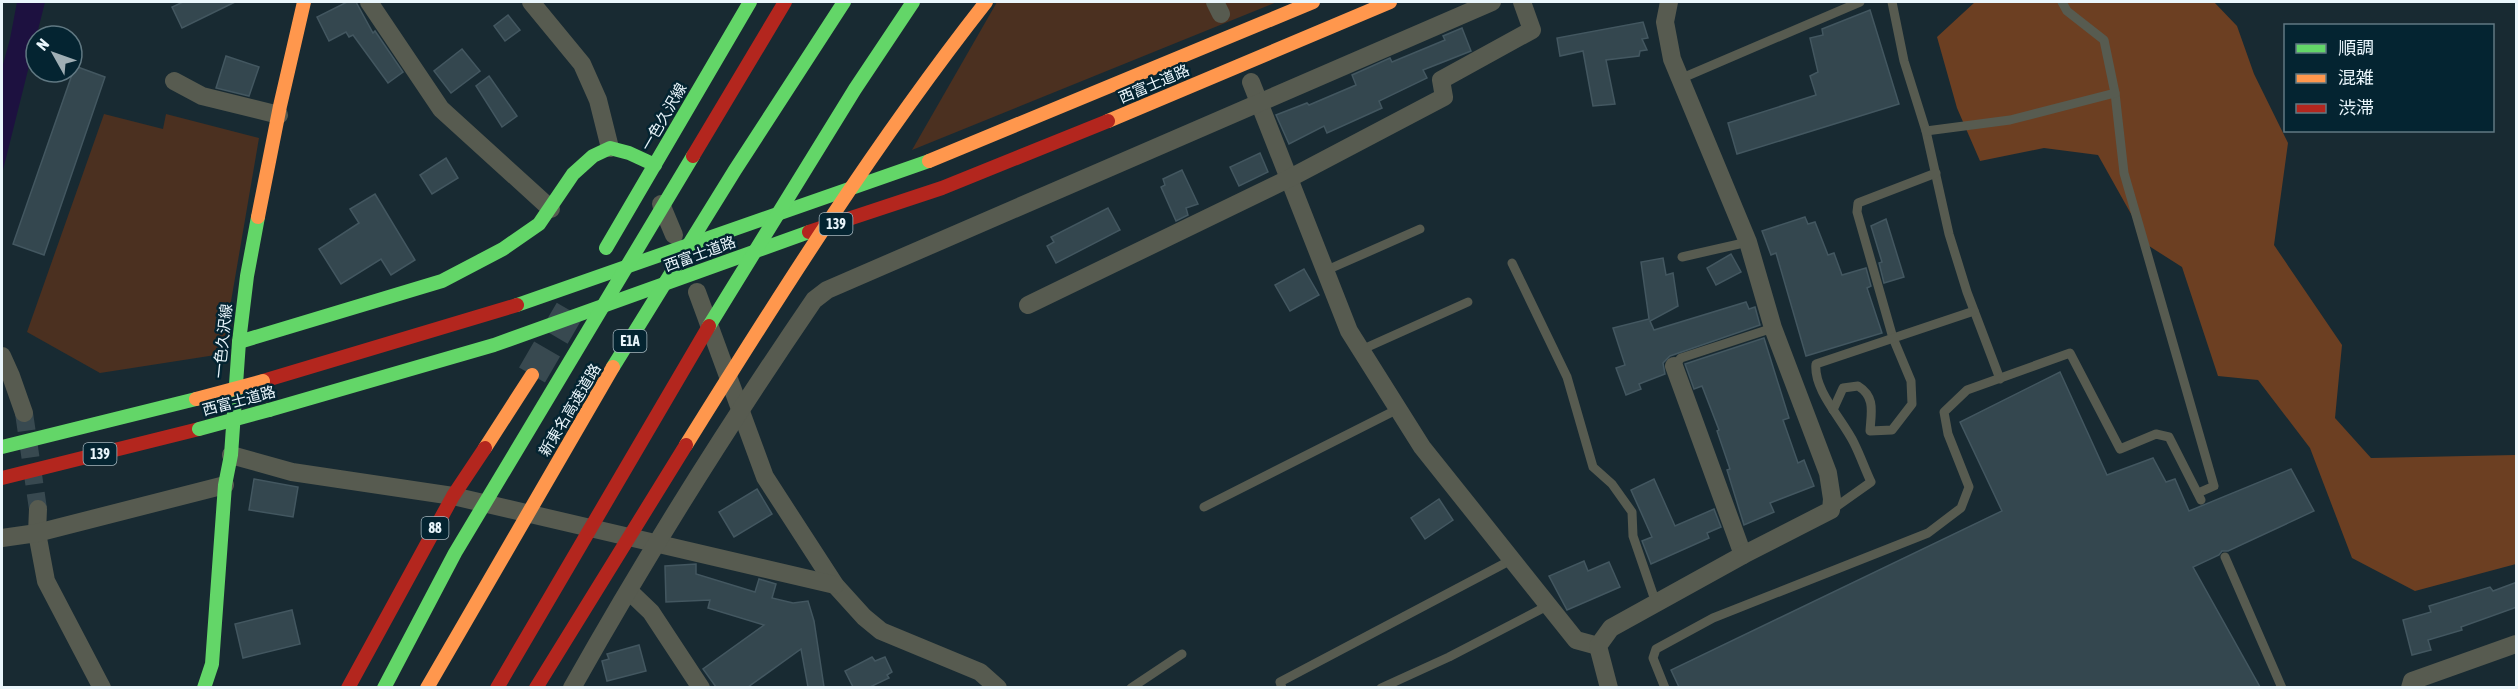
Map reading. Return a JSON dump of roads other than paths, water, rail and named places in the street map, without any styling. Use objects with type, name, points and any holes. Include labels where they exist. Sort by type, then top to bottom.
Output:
[{"type":"main road","name":"一色久沢線","points":[[204,687],[212,664],[225,485],[231,455],[238,342],[247,276],[304,2]]},
{"type":"main road","name":"一色久沢線","points":[[606,248],[750,2]]},
{"type":"main road","points":[[384,687],[455,553],[785,2]]},
{"type":"main road","name":"新東名高速道路","points":[[427,687],[587,411],[773,110],[844,2]]},
{"type":"main road","points":[[497,687],[675,382],[855,89],[913,2]]},
{"type":"main road","points":[[536,687],[664,478],[858,177],[939,60],[986,2]]},
{"type":"main road","name":"西富士道路","points":[[2,447],[196,399],[491,314],[937,158],[1313,2]]},
{"type":"main road","name":"西富士道路","points":[[2,478],[199,429],[494,345],[792,238],[942,188],[1090,129],[1390,2]]},
{"type":"main road","points":[[238,342],[442,281],[503,249],[539,224],[573,174],[592,156],[610,148],[629,153],[652,170]]},
{"type":"main road","name":"88","points":[[348,687],[453,496],[532,375]]},
{"type":"street","points":[[369,2],[441,109],[551,209]]},
{"type":"street","points":[[531,2],[582,64],[598,100],[610,148]]},
{"type":"street","points":[[572,687],[654,544],[738,410],[814,300],[827,290],[1066,184],[1260,104],[1492,2]]},
{"type":"street","points":[[1028,305],[1290,178],[1444,97],[1441,80],[1532,30],[1522,2]]},
{"type":"street","points":[[1598,646],[1611,628],[1743,555],[1831,510],[1832,500],[1828,473],[1773,328],[1748,242],[1672,59],[1665,22],[1669,2]]},
{"type":"street","points":[[174,81],[202,96],[279,115]]},
{"type":"street","points":[[1251,82],[1350,332],[1361,350],[1422,447],[1576,640],[1598,646]]},
{"type":"street","points":[[652,170],[674,236]]},
{"type":"street","points":[[697,292],[738,410],[765,477],[835,585],[864,617],[881,631],[980,672],[998,687]]},
{"type":"street","points":[[2,356],[24,413]]},
{"type":"street","points":[[1674,366],[1743,555]]},
{"type":"street","points":[[231,455],[292,472],[453,496],[835,585]]},
{"type":"street","points":[[2,538],[37,533],[225,485]]},
{"type":"street","points":[[38,509],[37,533],[46,581],[102,687]]},
{"type":"street","points":[[629,591],[651,612],[701,687]]},
{"type":"street","points":[[2410,687],[2412,681],[2517,644]]},
{"type":"street","points":[[1598,646],[1609,687]]},
{"type":"street","points":[[583,668],[590,687]]},
{"type":"lane","points":[[1680,79],[1860,2]]},
{"type":"lane","points":[[1892,2],[1904,61],[1926,131],[1949,234],[1974,311],[2000,379]]},
{"type":"lane","points":[[1665,687],[1653,657],[1656,649],[1713,618],[1928,533],[1961,508],[1969,488],[1948,434],[1944,412],[1967,390],[2070,353],[2120,449],[2156,434],[2169,436],[2199,497],[2214,486],[2124,173],[2115,93],[2104,40],[2067,11],[2062,2]]},
{"type":"lane","points":[[1926,131],[2010,120],[2115,93]]},
{"type":"lane","points":[[1853,440],[1870,431],[1892,430],[1912,404],[1911,381],[1893,338],[1857,212],[1858,203],[1936,173]]},
{"type":"lane","points":[[1327,270],[1420,229]]},
{"type":"lane","points":[[1682,257],[1748,242]]},
{"type":"lane","points":[[1512,263],[1567,376],[1593,467],[1612,484],[1632,512],[1633,536],[1656,603]]},
{"type":"lane","points":[[1361,350],[1468,302]]},
{"type":"lane","points":[[1831,510],[1871,482],[1853,440],[1833,410],[1815,374],[1816,364],[1974,311]]},
{"type":"lane","points":[[1674,366],[1681,358],[1773,328]]},
{"type":"lane","points":[[1833,410],[1843,388],[1858,386],[1865,390],[1872,404],[1870,431]]},
{"type":"lane","points":[[1204,507],[1398,409]]},
{"type":"lane","points":[[2225,557],[2282,687]]},
{"type":"lane","points":[[1282,687],[1280,682],[1513,559]]},
{"type":"lane","points":[[1381,687],[1449,657],[1549,605]]},
{"type":"lane","points":[[1131,687],[1182,654]]},
{"type":"tunnel","points":[[532,375],[571,308]]},
{"type":"tunnel","points":[[24,413],[38,509]]}]
